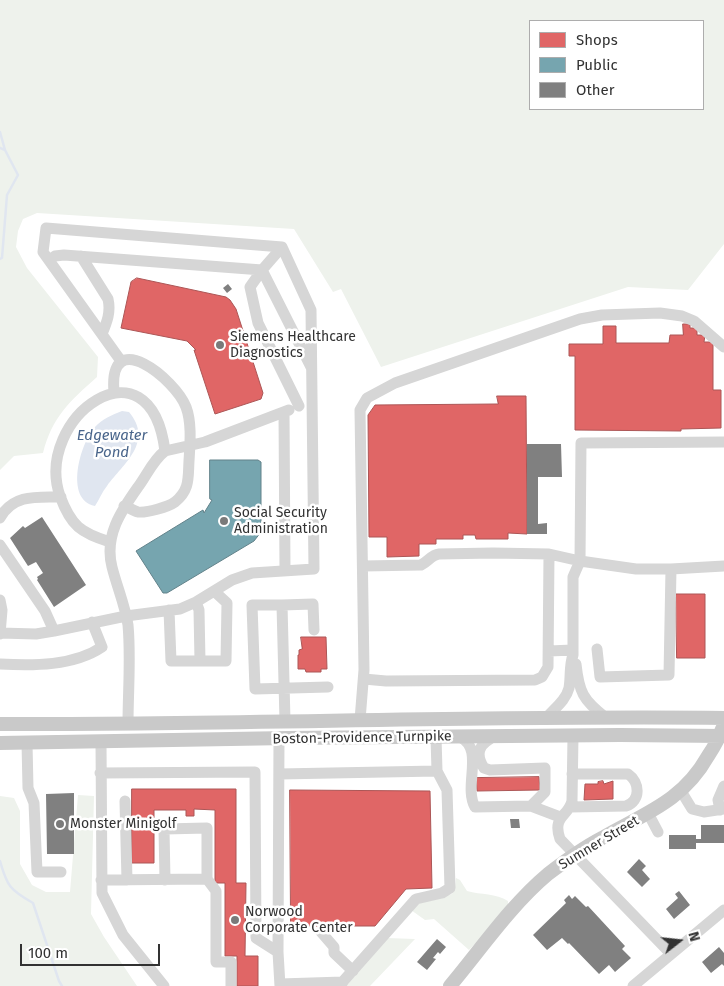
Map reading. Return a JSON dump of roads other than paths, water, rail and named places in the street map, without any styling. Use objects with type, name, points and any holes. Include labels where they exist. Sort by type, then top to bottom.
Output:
[{"type":"main road","name":"Boston-Providence Turnpike","points":[[0,724],[128,724],[547,717],[724,718]]},
{"type":"main road","name":"Boston-Providence Turnpike","points":[[0,743],[279,738],[573,736],[723,732]]},
{"type":"main road","name":"Sumner Street","points":[[450,986],[542,880],[600,838],[664,805],[682,791],[703,765],[723,732]]},
{"type":"street","points":[[120,361],[44,252],[46,228],[282,247]]},
{"type":"street","points":[[282,247],[250,287],[258,322],[299,406]]},
{"type":"street","points":[[0,600],[2,610],[0,634],[36,634],[126,616],[180,609],[196,602],[232,580],[252,573],[314,569],[311,310],[282,247]]},
{"type":"street","points":[[49,260],[55,256],[64,255],[262,270]]},
{"type":"street","points":[[81,256],[108,298],[110,307],[109,318],[102,334]]},
{"type":"street","points":[[262,270],[312,369]]},
{"type":"street","points":[[360,720],[364,679],[360,410],[367,398],[395,383],[460,360],[580,319],[602,315],[660,313],[682,316],[694,321],[724,347]]},
{"type":"street","points":[[114,392],[114,372],[120,361],[126,359],[133,360],[148,366],[165,379],[180,396],[186,408],[189,446],[187,488],[180,498],[171,504],[152,510],[138,512],[124,506]]},
{"type":"street","points":[[110,542],[90,536],[81,530],[67,512],[56,479],[58,452],[64,436],[77,416],[99,398],[114,392],[127,392],[147,404],[155,414],[161,428],[165,451]]},
{"type":"street","points":[[128,724],[128,628],[111,566],[109,550],[115,523],[124,506],[157,457],[165,451],[205,442],[312,401]]},
{"type":"street","points":[[284,412],[285,570]]},
{"type":"street","points":[[605,717],[590,706],[581,694],[573,653],[573,577],[580,562],[581,442],[724,442]]},
{"type":"street","points":[[0,518],[4,511],[23,498],[61,497]]},
{"type":"street","points":[[0,546],[45,611],[54,631]]},
{"type":"street","points":[[363,566],[421,565],[433,555],[493,552],[549,554],[580,562],[636,569],[724,566]]},
{"type":"street","points":[[364,679],[386,681],[535,680],[542,677],[548,667],[549,651],[549,554]]},
{"type":"street","points":[[597,650],[600,677],[669,675],[671,569]]},
{"type":"street","points":[[169,610],[171,661],[226,661],[226,603],[214,591]]},
{"type":"street","points":[[196,602],[199,610],[200,661]]},
{"type":"street","points":[[314,630],[313,604],[252,605],[255,690],[328,687]]},
{"type":"street","points":[[282,605],[285,721]]},
{"type":"street","points":[[0,664],[27,665],[59,662],[95,651],[102,646],[92,622]]},
{"type":"street","points":[[549,651],[573,653]]},
{"type":"street","points":[[547,717],[565,697],[569,687],[570,662],[573,653]]},
{"type":"street","points":[[495,736],[484,742],[480,748],[480,761],[485,768],[545,768],[546,792],[531,806]]},
{"type":"street","points":[[573,736],[571,804],[560,817],[558,828],[560,839],[671,954]]},
{"type":"street","points":[[279,738],[278,952],[280,985],[341,984],[416,899],[442,893],[450,888],[448,790],[437,771],[436,737]]},
{"type":"street","points":[[460,737],[467,741],[471,748],[472,796],[474,805],[478,807],[531,806],[560,817]]},
{"type":"street","points":[[101,742],[102,893],[123,935],[164,986]]},
{"type":"street","points":[[27,743],[28,788],[34,803],[37,872],[61,872]]},
{"type":"street","points":[[279,774],[437,771]]},
{"type":"street","points":[[100,773],[255,772],[256,938],[278,952]]},
{"type":"street","points":[[571,804],[620,802],[630,796],[629,786],[625,780],[591,779],[586,774],[572,774]]},
{"type":"street","points":[[682,791],[692,809],[704,812],[722,810],[718,800],[724,786]]},
{"type":"street","points":[[125,801],[127,880]]},
{"type":"street","points":[[648,814],[658,832]]},
{"type":"street","points":[[165,880],[164,828],[207,828],[207,880],[216,891],[216,962],[231,962],[231,986]]},
{"type":"street","points":[[101,880],[207,880]]},
{"type":"street","points":[[633,986],[724,910]]},
{"type":"street","points":[[321,932],[334,948],[334,953],[355,968]]},
{"type":"water","name":"Edgewater Pond","points":[[122,411],[129,412],[136,423],[138,443],[134,452],[105,488],[95,506],[85,502],[80,493],[77,483],[80,457],[89,435],[95,427],[104,419]]},
{"type":"waterway","points":[[0,132],[5,150]]},
{"type":"waterway","points":[[0,148],[5,150],[18,175],[7,195],[2,258],[0,259]]},
{"type":"waterway","points":[[0,861],[10,886],[14,891],[33,903],[62,986]]},
{"type":"place","name":"Siemens Healthcare Diagnostics","points":[[220,345]]},
{"type":"place","name":"Social Security Administration","points":[[224,521]]},
{"type":"place","name":"Monster Minigolf","points":[[60,824]]},
{"type":"place","name":"Norwood Corporate Center","points":[[235,920]]}]
